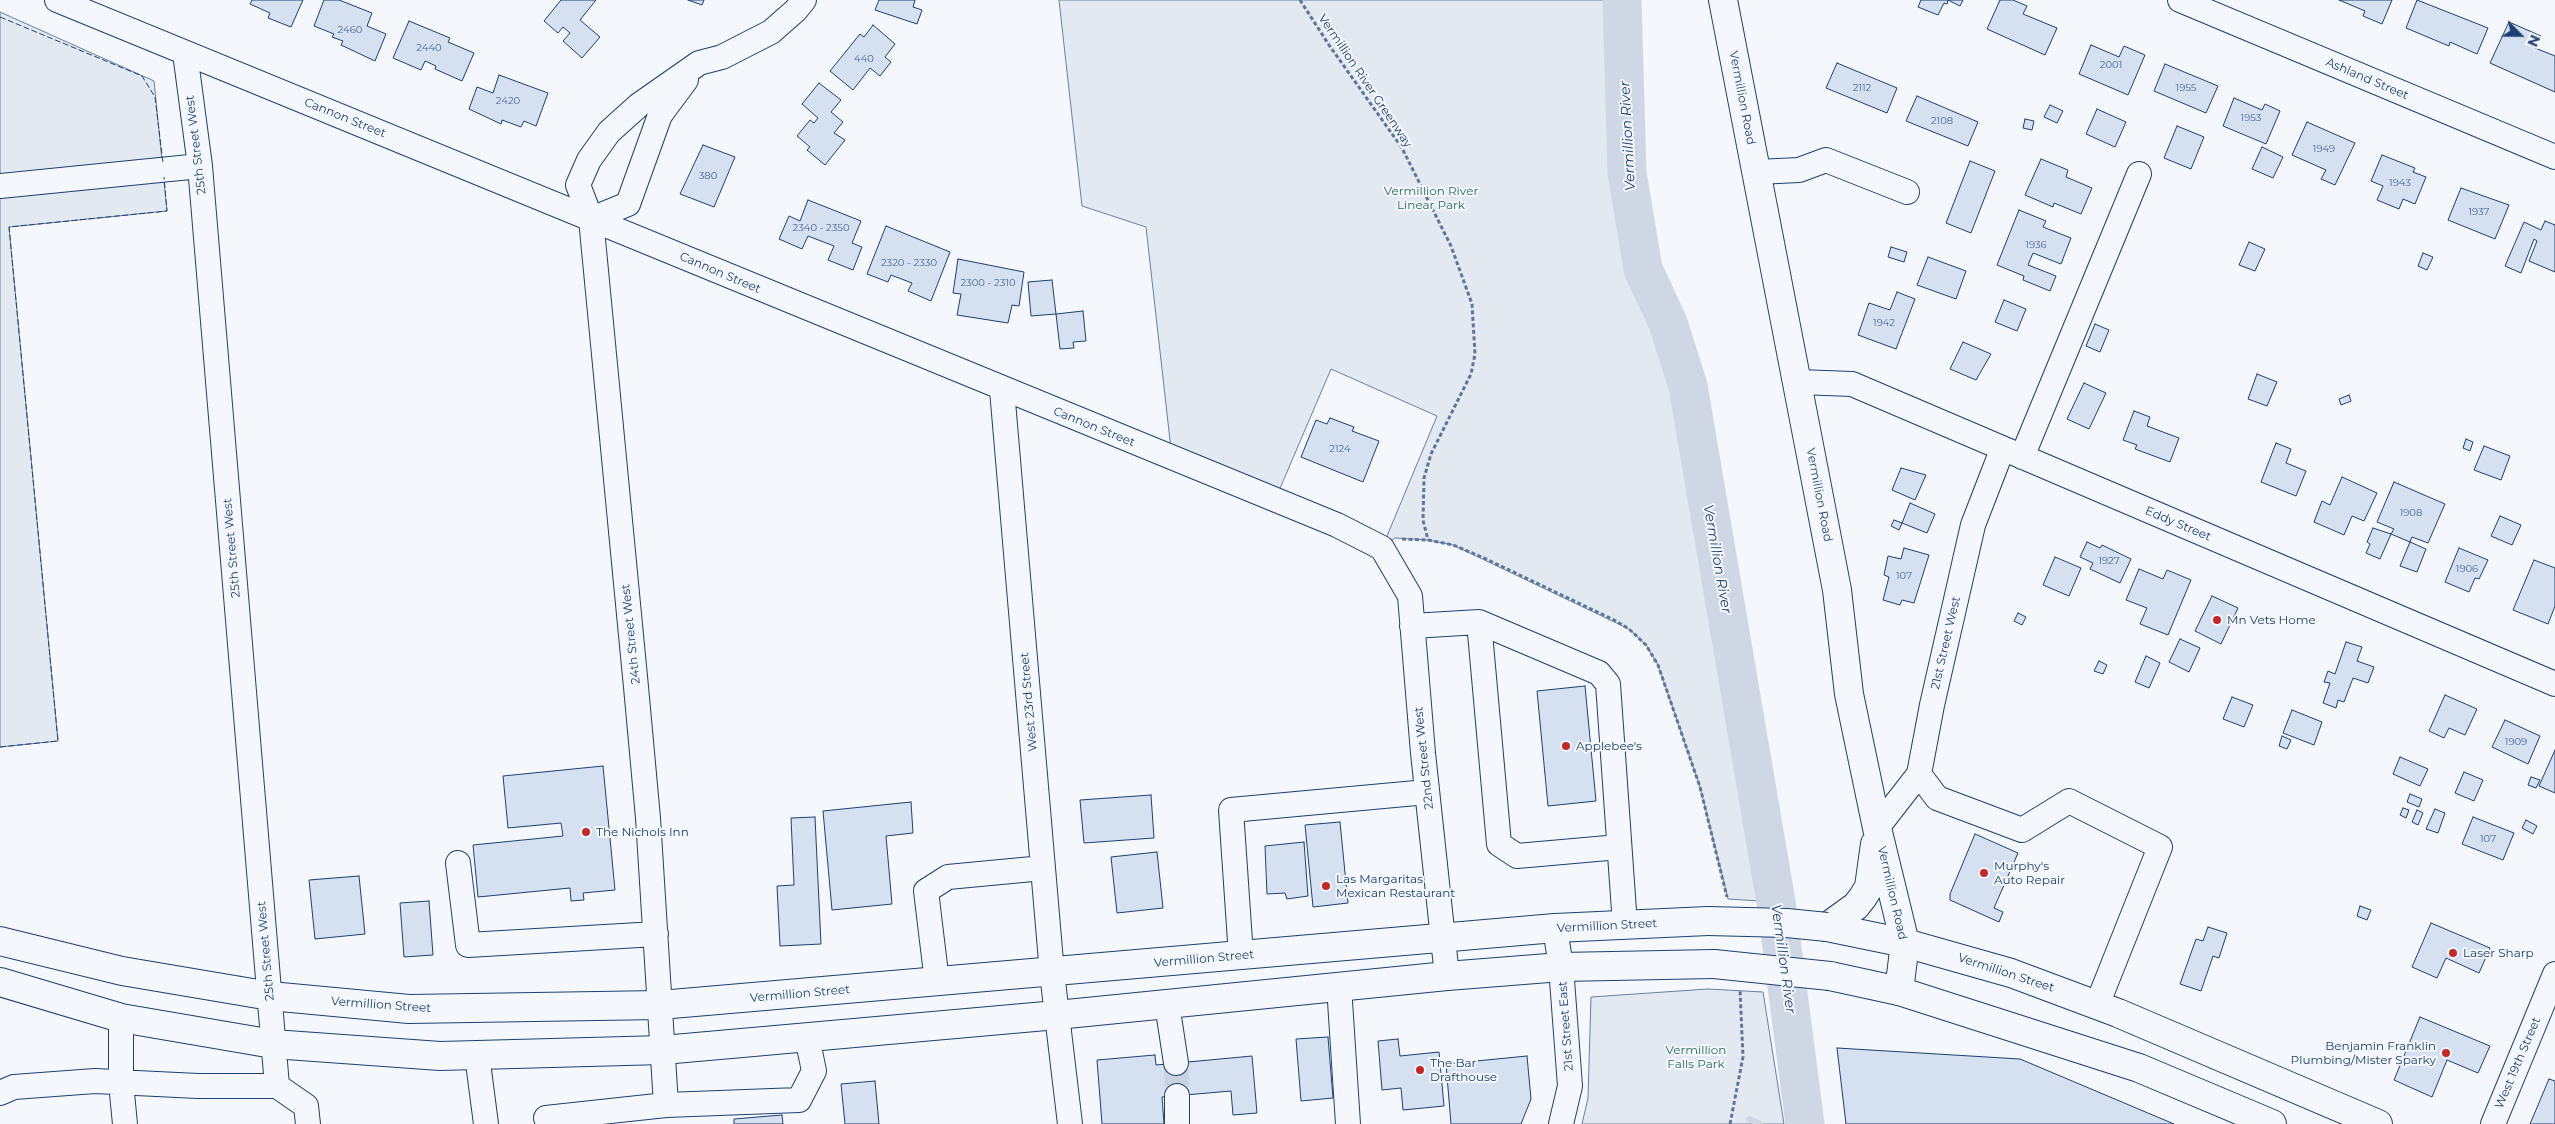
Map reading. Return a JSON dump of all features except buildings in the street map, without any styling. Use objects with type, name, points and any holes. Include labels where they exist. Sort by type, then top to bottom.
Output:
[{"type":"main road","name":"Vermillion Road","points":[[1723,0],[1837,590],[1849,694],[1877,828],[1905,942],[1899,991]]},
{"type":"main road","points":[[1827,927],[1856,906],[1869,887],[1877,828]]},
{"type":"main road","name":"Vermillion Street","points":[[0,941],[122,971],[270,996],[409,1009],[660,1005],[1052,973],[1555,928],[1708,921],[1787,923],[1827,927],[1905,942],[2011,973],[2098,1005],[2378,1124]]},
{"type":"main road","points":[[0,982],[120,1018],[272,1044],[440,1056],[664,1050],[1057,1015],[1447,976],[1562,967],[1714,964],[1830,976],[1899,991],[2139,1068],[2272,1124]]},
{"type":"street","name":"Cannon Street","points":[[57,0],[1002,390],[1337,526],[1382,548]]},
{"type":"street","name":"24th Street West","points":[[654,1112],[664,1050],[648,818],[591,219],[578,186],[589,160],[609,132],[639,105],[699,63],[722,57],[771,32],[796,10],[804,0]]},
{"type":"street","name":"Ashland Street","points":[[2180,0],[2555,157]]},
{"type":"street","name":"25th Street West","points":[[185,53],[200,166],[277,1086]]},
{"type":"street","points":[[591,219],[628,204],[660,115],[699,63]]},
{"type":"street","points":[[1757,172],[1799,170],[1826,160],[1907,192]]},
{"type":"street","points":[[0,186],[200,166]]},
{"type":"street","name":"21st Street West","points":[[1877,828],[1919,774],[1932,705],[1973,525],[2012,454],[2139,174]]},
{"type":"street","name":"Eddy Street","points":[[1798,382],[1852,384],[2012,454],[2555,684]]},
{"type":"street","name":"West 23rd Street","points":[[1002,390],[1052,973],[1070,1124]]},
{"type":"street","name":"22nd Street West","points":[[1382,548],[1410,596],[1427,792],[1447,976]]},
{"type":"street","points":[[1479,622],[1499,844],[1517,856],[1619,847]]},
{"type":"street","points":[[1412,626],[1479,622],[1599,673],[1608,684],[1625,925]]},
{"type":"street","points":[[1919,774],[1937,798],[2022,830],[2069,801],[2160,847],[2098,1005]]},
{"type":"street","points":[[1242,956],[1231,810],[1427,792]]},
{"type":"street","points":[[458,863],[468,945],[656,934]]},
{"type":"street","points":[[937,982],[926,891],[948,877],[1043,868]]},
{"type":"street","name":"21st Street East","points":[[1555,928],[1562,967],[1570,1086],[1561,1124]]},
{"type":"street","name":"West 19th Street","points":[[2493,1124],[2547,1015],[2555,974]]},
{"type":"street","points":[[1339,986],[1348,1124]]},
{"type":"street","points":[[1167,1004],[1176,1063]]},
{"type":"street","points":[[120,1018],[121,1083],[125,1124]]},
{"type":"street","points":[[546,1118],[654,1112],[798,1100],[814,1071],[807,1037]]},
{"type":"street","points":[[477,1055],[486,1124]]},
{"type":"street","points":[[0,1093],[14,1087],[95,1081],[277,1086],[306,1106],[308,1124]]},
{"type":"street","points":[[1177,1096],[1177,1124]]},
{"type":"path","name":"Vermillion River Greenway","points":[[1300,0],[1329,45],[1402,148],[1451,246],[1472,304],[1475,354],[1471,374],[1431,454],[1424,478],[1423,520],[1428,540],[1453,545],[1484,558],[1630,629],[1650,651],[1658,665],[1666,687]]},
{"type":"green space","name":"Vermillion River Linear Park","points":[[1059,0],[1622,0],[1627,173],[1643,269],[1668,323],[1688,386],[1776,902],[1728,899],[1700,787],[1658,665],[1646,645],[1629,629],[1453,545],[1428,540],[1395,538],[1382,548],[1437,416],[1331,369],[1275,500],[1172,458],[1146,227],[1082,206]]},
{"type":"green space","points":[[0,12],[154,81],[167,211],[9,227],[58,741],[0,747]]},
{"type":"green space","name":"Vermillion Falls Park","points":[[1708,989],[1763,992],[1784,1124],[1582,1124],[1588,1098],[1591,997]]},
{"type":"waterway","name":"Vermillion River","points":[[1622,0],[1627,173],[1643,269],[1668,323],[1688,386],[1776,902],[1805,1124]]},
{"type":"waterway","points":[[1749,1119],[1760,1124]]},
{"type":"tunnel","points":[[1176,1063],[1177,1096]]},
{"type":"fence","points":[[0,17],[142,76],[155,97],[163,163]]},
{"type":"fence","points":[[0,747],[58,741],[9,227],[167,211],[164,177]]},
{"type":"place","name":"Mn Vets Home","points":[[2217,620]]},
{"type":"place","name":"Applebee's","points":[[1566,746]]},
{"type":"place","name":"The Nichols Inn","points":[[586,832]]},
{"type":"place","name":"Murphy's Auto Repair","points":[[1984,873]]},
{"type":"place","name":"Las Margaritas Mexican Restaurant","points":[[1326,886]]},
{"type":"place","name":"Laser Sharp","points":[[2453,953]]},
{"type":"place","name":"Benjamin Franklin Plumbing/Mister Sparky","points":[[2446,1053]]},
{"type":"place","name":"The Bar Drafthouse","points":[[1420,1070]]}]
